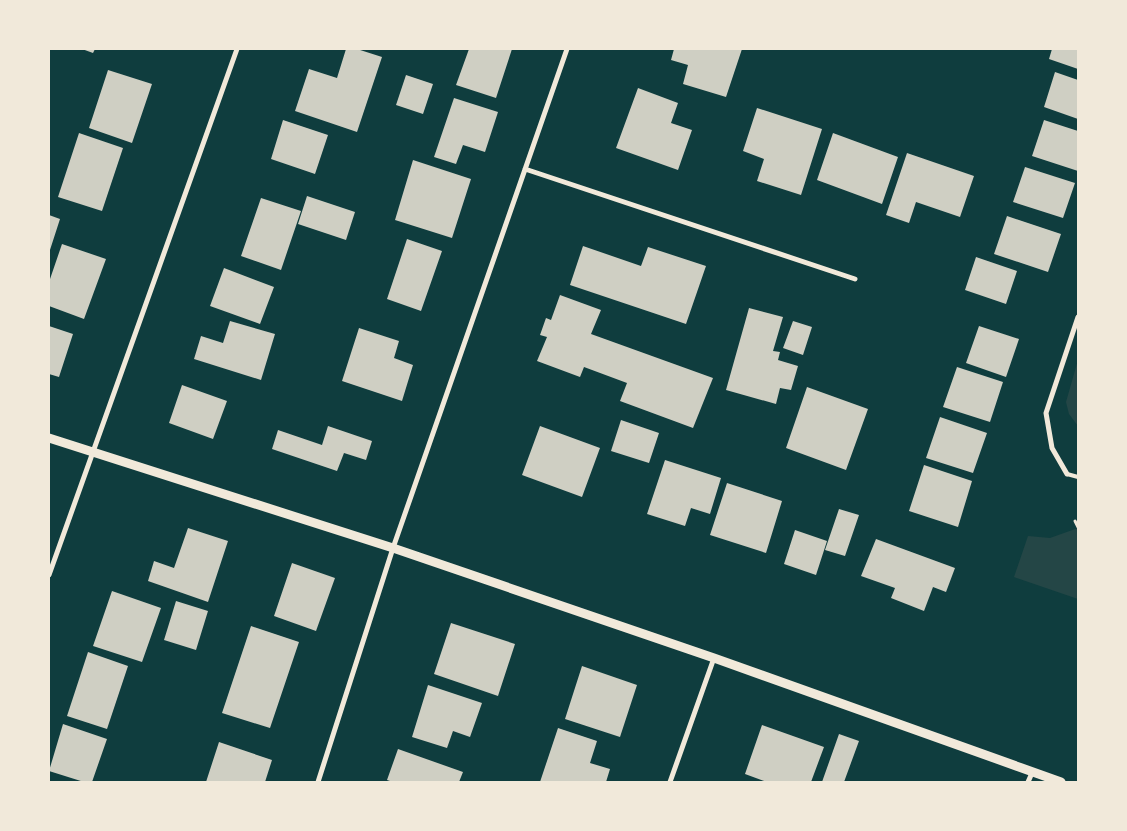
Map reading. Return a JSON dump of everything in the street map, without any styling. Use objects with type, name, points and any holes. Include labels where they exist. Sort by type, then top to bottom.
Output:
[{"type":"street","points":[[49,575],[237,49]]},
{"type":"street","points":[[318,782],[393,548],[566,49]]},
{"type":"street","points":[[525,169],[856,279]]},
{"type":"street","points":[[1067,474],[1052,448],[1046,412],[1078,317]]},
{"type":"street","points":[[49,438],[393,548],[714,658],[1060,782]]},
{"type":"street","points":[[670,782],[714,658]]},
{"type":"street","points":[[1028,782],[1032,772]]},
{"type":"lane","points":[[1067,474],[1078,477]]},
{"type":"path","points":[[1075,521],[1078,527]]},
{"type":"shaded area","points":[[1078,360],[1078,426],[1069,414],[1066,402]]},
{"type":"shaded area","points":[[1078,528],[1078,599],[1014,577],[1028,536],[1050,538]]},
{"type":"building","points":[[82,49],[95,49],[93,53]]},
{"type":"building","points":[[346,49],[357,49],[382,57],[357,132],[295,111],[309,69],[337,78]]},
{"type":"building","points":[[469,49],[512,49],[496,98],[456,85]]},
{"type":"building","points":[[674,49],[742,49],[726,97],[683,84],[688,65],[671,60]]},
{"type":"building","points":[[1052,49],[1078,49],[1078,69],[1049,59]]},
{"type":"building","points":[[108,70],[152,84],[132,143],[89,128]]},
{"type":"building","points":[[1055,72],[1078,80],[1078,119],[1044,107]]},
{"type":"building","points":[[406,75],[433,84],[423,114],[396,105]]},
{"type":"building","points":[[638,88],[678,103],[671,123],[692,130],[678,170],[616,148]]},
{"type":"building","points":[[454,98],[498,112],[485,152],[463,145],[456,164],[434,157]]},
{"type":"building","points":[[757,108],[822,129],[801,195],[757,181],[764,159],[743,151]]},
{"type":"building","points":[[283,120],[328,135],[315,174],[271,159]]},
{"type":"building","points":[[1044,120],[1078,131],[1078,171],[1032,156]]},
{"type":"building","points":[[79,133],[123,148],[102,211],[58,197]]},
{"type":"building","points":[[833,133],[898,157],[882,204],[817,180]]},
{"type":"building","points":[[907,153],[974,176],[960,217],[916,202],[909,223],[886,215]]},
{"type":"building","points":[[413,160],[471,179],[452,238],[395,220]]},
{"type":"building","points":[[1025,167],[1075,183],[1063,218],[1013,202]]},
{"type":"building","points":[[307,196],[355,212],[346,240],[298,224]]},
{"type":"building","points":[[261,198],[301,211],[281,270],[241,256]]},
{"type":"building","points":[[49,215],[60,219],[49,253]]},
{"type":"building","points":[[1007,216],[1061,234],[1048,272],[994,254]]},
{"type":"building","points":[[407,239],[442,251],[421,311],[387,299]]},
{"type":"building","points":[[62,244],[106,259],[84,319],[49,306],[49,282]]},
{"type":"building","points":[[583,246],[641,266],[648,247],[706,266],[686,324],[570,285]]},
{"type":"building","points":[[976,257],[1017,271],[1006,304],[965,290]]},
{"type":"building","points":[[224,268],[274,287],[260,324],[210,306]]},
{"type":"building","points":[[560,295],[601,310],[591,334],[713,378],[693,428],[620,401],[627,383],[584,367],[580,377],[537,361],[547,337],[540,335],[546,318],[551,320]]},
{"type":"building","points":[[749,308],[783,317],[773,351],[780,352],[778,360],[798,366],[791,390],[780,388],[776,404],[726,390]]},
{"type":"building","points":[[230,321],[275,334],[261,380],[194,359],[201,336],[223,343]]},
{"type":"building","points":[[793,321],[812,327],[803,355],[783,348]]},
{"type":"building","points":[[49,326],[73,334],[59,377],[49,374]]},
{"type":"building","points":[[979,326],[1019,339],[1006,377],[966,363]]},
{"type":"building","points":[[359,328],[399,341],[394,358],[413,365],[402,401],[342,381]]},
{"type":"building","points":[[957,367],[1003,382],[990,422],[943,407]]},
{"type":"building","points":[[182,385],[227,401],[213,439],[169,423]]},
{"type":"building","points":[[807,387],[868,409],[846,470],[786,448]]},
{"type":"building","points":[[940,417],[987,433],[973,473],[926,458]]},
{"type":"building","points":[[621,420],[659,433],[649,463],[611,451]]},
{"type":"building","points":[[328,426],[372,441],[366,460],[344,453],[337,471],[272,449],[278,430],[322,445]]},
{"type":"building","points":[[540,426],[600,448],[582,497],[522,475]]},
{"type":"building","points":[[665,460],[721,478],[710,514],[691,508],[685,526],[647,514]]},
{"type":"building","points":[[924,465],[972,481],[958,527],[909,511]]},
{"type":"building","points":[[727,483],[782,501],[766,553],[710,535]]},
{"type":"building","points":[[839,509],[859,515],[845,556],[825,550]]},
{"type":"building","points":[[188,528],[228,541],[208,602],[148,581],[154,561],[174,568]]},
{"type":"building","points":[[795,530],[827,541],[816,575],[784,564]]},
{"type":"building","points":[[876,539],[955,568],[946,592],[933,587],[924,611],[891,598],[895,588],[861,576]]},
{"type":"building","points":[[292,563],[335,578],[316,631],[274,616]]},
{"type":"building","points":[[112,591],[161,608],[142,662],[93,646]]},
{"type":"building","points":[[176,601],[208,611],[196,650],[164,640]]},
{"type":"building","points":[[451,623],[515,644],[498,696],[434,674]]},
{"type":"building","points":[[251,626],[299,642],[270,728],[222,713]]},
{"type":"building","points":[[88,652],[128,666],[107,729],[67,716]]},
{"type":"building","points":[[582,666],[637,685],[620,737],[565,719]]},
{"type":"building","points":[[428,685],[482,703],[470,737],[453,731],[447,748],[412,737]]},
{"type":"building","points":[[63,724],[107,739],[92,782],[84,782],[49,771]]},
{"type":"building","points":[[762,725],[824,747],[811,782],[767,782],[745,774]]},
{"type":"building","points":[[558,728],[597,741],[590,763],[610,769],[606,782],[540,782]]},
{"type":"building","points":[[839,734],[859,741],[844,782],[822,782]]},
{"type":"building","points":[[219,742],[272,760],[265,782],[206,782]]},
{"type":"building","points":[[398,749],[463,772],[459,782],[393,782],[387,780]]}]
